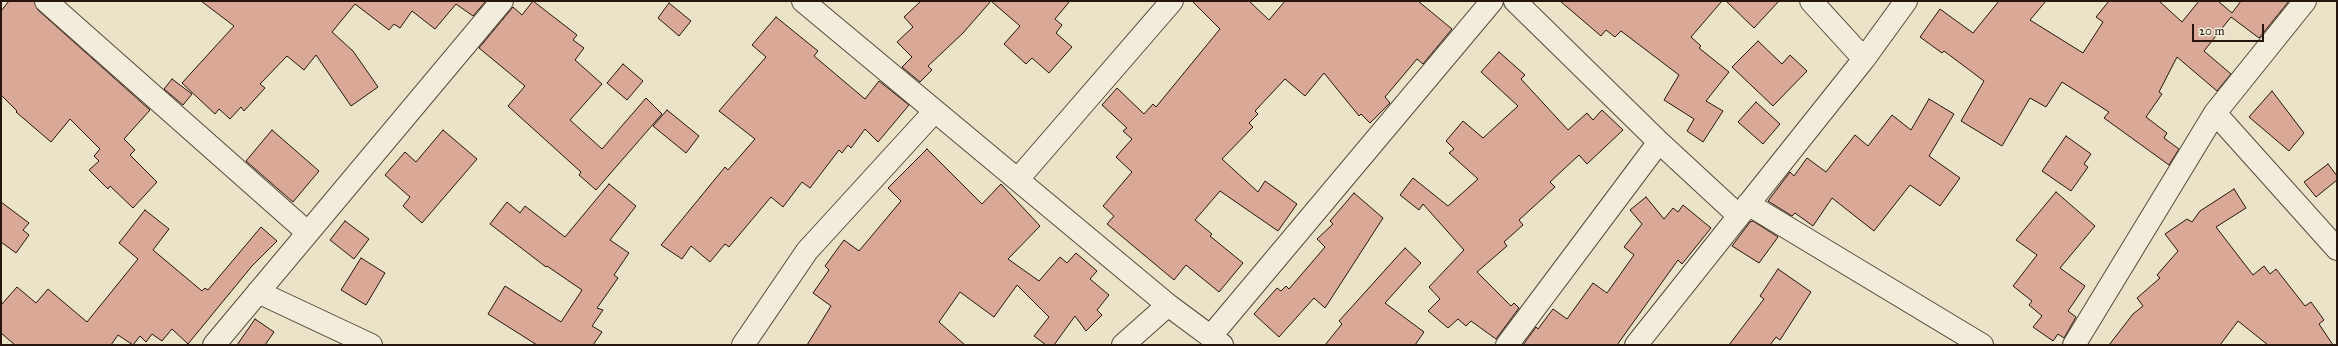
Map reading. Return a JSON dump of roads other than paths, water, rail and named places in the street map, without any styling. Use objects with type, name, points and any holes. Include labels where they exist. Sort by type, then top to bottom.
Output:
[{"type":"street","points":[[46,1],[306,232]]},
{"type":"street","points":[[214,345],[306,232],[502,1]]},
{"type":"street","points":[[1018,179],[1172,1]]},
{"type":"street","points":[[817,6],[934,112],[1018,179],[1168,306],[1216,341],[1492,1]]},
{"type":"street","points":[[1515,1],[1659,142],[1744,210],[1982,345]]},
{"type":"street","points":[[1812,1],[1864,59]]},
{"type":"street","points":[[1636,345],[1864,59],[1906,1]]},
{"type":"street","points":[[2074,345],[2215,113],[2305,1]]},
{"type":"street","points":[[743,345],[807,251],[934,112]]},
{"type":"street","points":[[2215,113],[2337,249]]},
{"type":"street","points":[[1507,345],[1659,142]]},
{"type":"street","points":[[258,292],[371,345]]},
{"type":"street","points":[[1123,345],[1168,306]]}]
